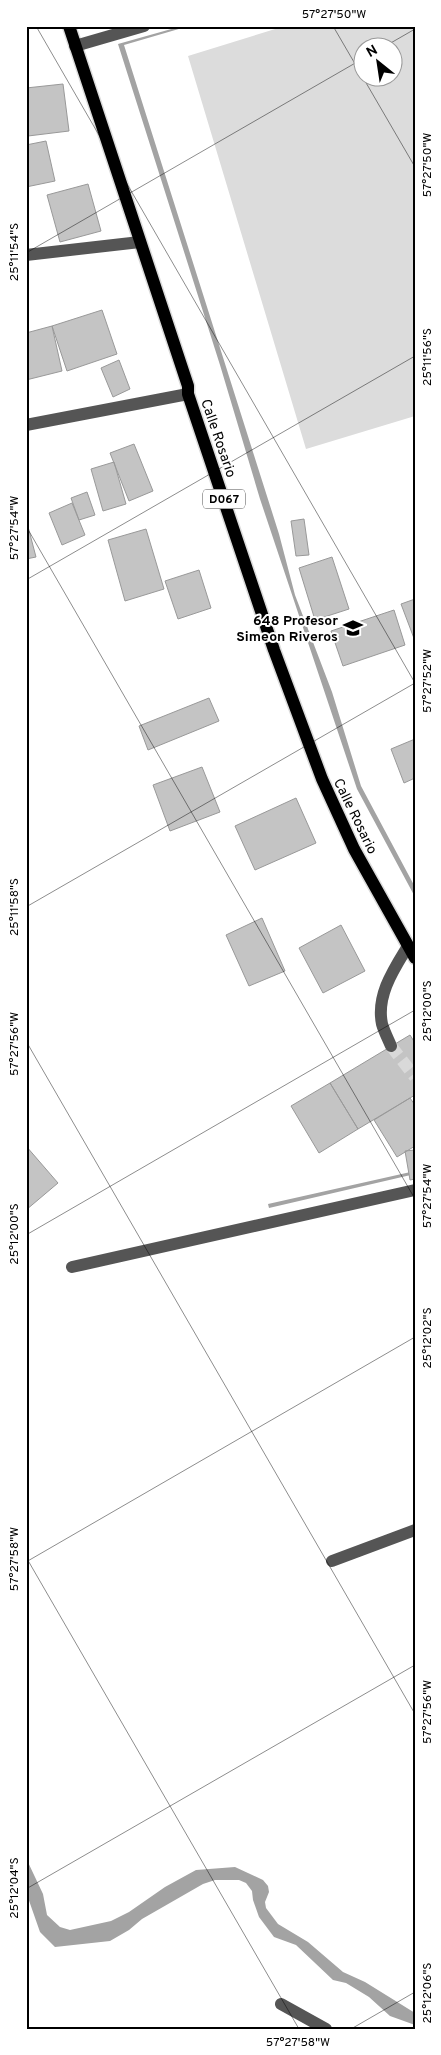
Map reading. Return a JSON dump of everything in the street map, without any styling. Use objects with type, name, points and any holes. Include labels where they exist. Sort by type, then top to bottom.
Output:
[{"type":"main road","name":"Calle Rosario","points":[[69,26],[188,386],[188,394],[274,650],[322,780],[354,849],[415,958]]},
{"type":"street","points":[[75,46],[144,26]]},
{"type":"street","points":[[26,255],[140,242]]},
{"type":"street","points":[[26,425],[188,394]]},
{"type":"street","points":[[391,1046],[382,1023],[382,1000],[388,978],[408,946]]},
{"type":"street","points":[[72,1267],[415,1190]]},
{"type":"street","points":[[332,1561],[415,1530]]},
{"type":"street","points":[[281,2004],[326,2029]]},
{"type":"shaded area","points":[[182,26],[189,26],[124,45],[279,534],[295,595],[332,692],[361,786],[415,887],[415,897],[357,789],[260,499],[220,365],[118,44]]},
{"type":"shaded area","points":[[285,26],[415,26],[415,416],[306,449],[188,56]]},
{"type":"shaded area","points":[[415,1171],[415,1174],[269,1208],[268,1204]]},
{"type":"shaded area","points":[[26,1858],[43,1894],[47,1915],[60,1927],[70,1930],[111,1921],[129,1912],[165,1887],[196,1870],[235,1867],[263,1880],[268,1886],[269,1892],[265,1902],[266,1908],[278,1924],[308,1942],[343,1972],[365,1982],[415,2013],[415,2025],[390,2016],[369,1997],[346,1983],[333,1980],[296,1945],[274,1937],[259,1917],[252,1891],[246,1883],[239,1880],[215,1880],[203,1884],[142,1919],[129,1930],[110,1941],[55,1947],[40,1932],[26,1892]]},
{"type":"building","points":[[63,84],[69,131],[28,136],[26,88]]},
{"type":"building","points":[[46,141],[55,181],[26,187],[26,145]]},
{"type":"building","points":[[88,184],[101,231],[60,242],[47,195]]},
{"type":"building","points":[[102,310],[117,354],[67,371],[52,326]]},
{"type":"building","points":[[52,326],[62,371],[26,380],[26,333]]},
{"type":"building","points":[[119,360],[130,389],[113,397],[101,368]]},
{"type":"building","points":[[134,444],[153,491],[129,501],[110,453]]},
{"type":"building","points":[[114,462],[126,504],[103,511],[91,469]]},
{"type":"building","points":[[87,492],[95,515],[79,520],[71,498]]},
{"type":"building","points":[[72,503],[85,535],[62,545],[49,513]]},
{"type":"building","points":[[26,519],[36,557],[26,559]]},
{"type":"building","points":[[304,519],[309,555],[296,556],[291,521]]},
{"type":"building","points":[[146,529],[164,589],[125,601],[108,540]]},
{"type":"building","points":[[332,557],[349,609],[315,620],[299,568]]},
{"type":"building","points":[[199,570],[211,608],[178,619],[165,581]]},
{"type":"building","points":[[415,599],[415,641],[401,604]]},
{"type":"building","points":[[394,610],[405,645],[343,666],[331,631]]},
{"type":"building","points":[[209,698],[219,721],[148,750],[139,726]]},
{"type":"building","points":[[415,739],[415,778],[404,783],[391,749]]},
{"type":"building","points":[[202,767],[220,812],[170,831],[153,785]]},
{"type":"building","points":[[296,798],[316,843],[255,870],[235,826]]},
{"type":"building","points":[[262,918],[285,971],[249,986],[226,935]]},
{"type":"building","points":[[341,925],[365,971],[323,993],[299,948]]},
{"type":"building","points":[[410,1035],[415,1043],[415,1095],[358,1129],[330,1083]]},
{"type":"building","points":[[330,1083],[358,1129],[319,1153],[291,1106]]},
{"type":"building","points":[[410,1098],[415,1105],[415,1146],[397,1157],[374,1120]]},
{"type":"building","points":[[26,1146],[58,1183],[26,1210]]},
{"type":"building","points":[[415,1150],[415,1179],[410,1180],[405,1151]]},
{"type":"tunnel","points":[[391,1046],[415,1077]]},
{"type":"place","name":"648 Profesor Simeon Riveros","points":[[353,628]]}]
